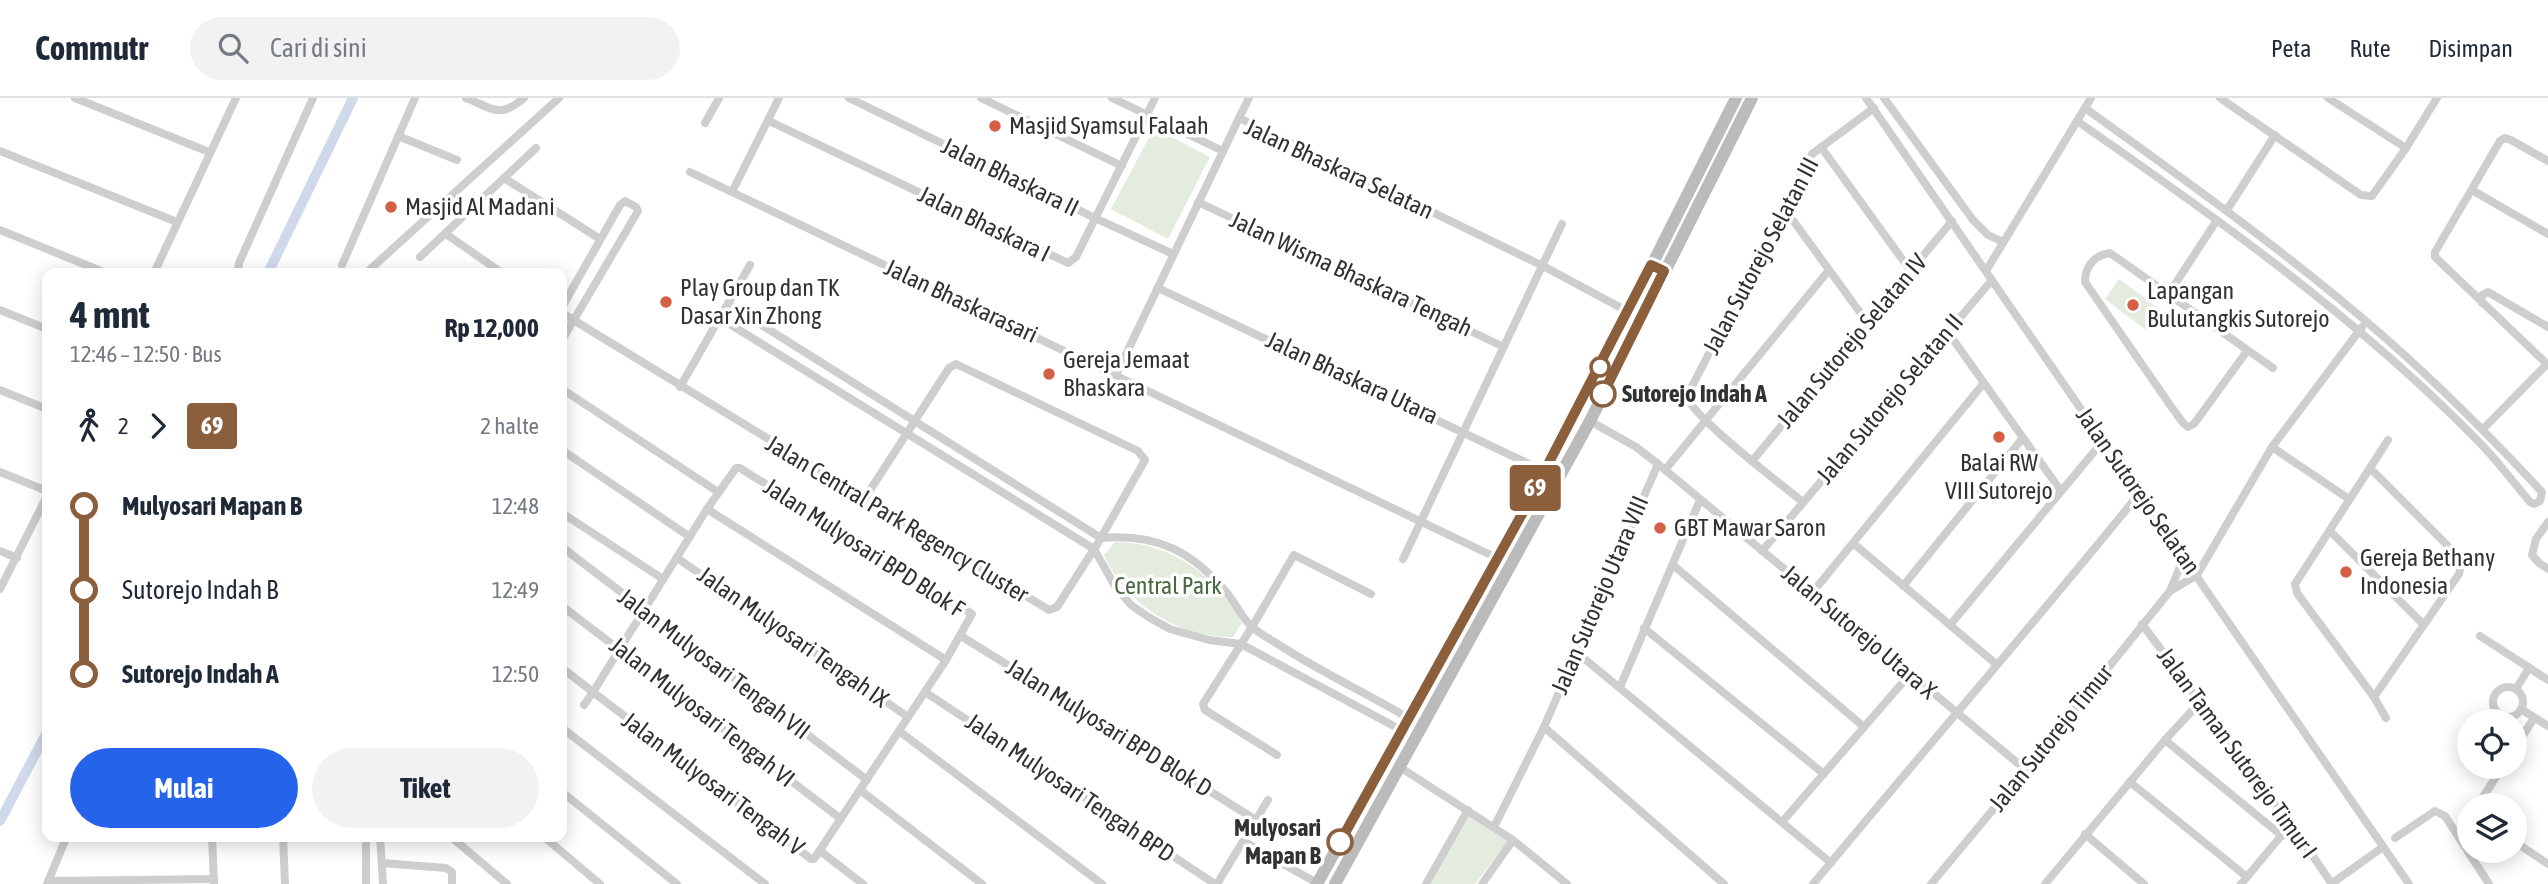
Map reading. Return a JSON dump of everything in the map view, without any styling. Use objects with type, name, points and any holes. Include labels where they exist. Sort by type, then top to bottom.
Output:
[{"type":"main road","points":[[1317,884],[1527,505],[1736,98]]},
{"type":"main road","points":[[1335,884],[1590,421],[1752,98]]},
{"type":"main road","points":[[1662,244],[1675,250]]},
{"type":"main road","points":[[1651,265],[1664,271]]},
{"type":"main road","points":[[1527,505],[1540,511]]},
{"type":"street","points":[[75,98],[209,152]]},
{"type":"street","points":[[156,268],[236,98]]},
{"type":"street","points":[[238,268],[313,98]]},
{"type":"street","points":[[342,265],[415,98]]},
{"type":"street","points":[[466,98],[504,111],[511,109],[524,98]]},
{"type":"street","points":[[372,268],[559,98]]},
{"type":"street","points":[[705,123],[719,98]]},
{"type":"street","points":[[732,192],[779,98]]},
{"type":"street","name":"Jalan Bhaskara II","points":[[849,98],[1173,254]]},
{"type":"street","points":[[981,98],[1122,166]]},
{"type":"street","points":[[1112,98],[1223,150]]},
{"type":"street","name":"Jalan Bhaskara I","points":[[769,121],[1063,262],[1075,260],[1155,98]]},
{"type":"street","points":[[1239,118],[1249,98]]},
{"type":"street","name":"Jalan Sutorejo Selatan","points":[[1866,98],[2409,884]]},
{"type":"street","points":[[1884,98],[1973,220],[1988,234],[2003,242]]},
{"type":"street","points":[[1986,271],[2091,98]]},
{"type":"street","points":[[2220,98],[2361,195],[2372,196],[2437,98]]},
{"type":"street","points":[[2328,98],[2406,148]]},
{"type":"street","name":"Jalan Sutorejo Selatan III","points":[[1802,502],[1706,421],[1688,403],[1688,394],[1812,154],[1874,108]]},
{"type":"street","points":[[2077,121],[2217,220],[2358,331],[2480,443],[2530,502],[2534,504],[2540,501],[2542,492],[2483,429],[2366,322],[2227,210],[2085,108]]},
{"type":"street","name":"Jalan Bhaskara Selatan","points":[[1116,375],[1239,118],[1543,266],[1627,311]]},
{"type":"street","points":[[2227,210],[2275,135]]},
{"type":"street","points":[[398,136],[457,160]]},
{"type":"street","points":[[2483,429],[2547,365],[2435,257],[2435,252],[2500,141],[2505,138],[2548,161]]},
{"type":"street","points":[[1821,147],[1910,270]]},
{"type":"street","points":[[420,257],[536,148]]},
{"type":"street","points":[[0,150],[177,222]]},
{"type":"street","name":"Jalan Bhaskarasari","points":[[690,172],[1497,558]]},
{"type":"street","points":[[504,178],[600,239]]},
{"type":"street","points":[[2472,190],[2548,234]]},
{"type":"street","points":[[567,298],[600,239],[623,202],[627,201],[638,211],[567,332]]},
{"type":"street","name":"Jalan Wisma Bhaskara Tengah","points":[[1198,202],[1504,347]]},
{"type":"street","points":[[1784,208],[1867,322]]},
{"type":"street","points":[[2168,295],[2217,220]]},
{"type":"street","name":"Jalan Sutorejo Selatan IV","points":[[1753,460],[1952,221]]},
{"type":"street","points":[[1403,559],[1562,224]]},
{"type":"street","points":[[0,230],[94,268]]},
{"type":"street","points":[[446,234],[495,268]]},
{"type":"street","points":[[2247,351],[2194,424],[2188,427],[2183,424],[2085,282],[2085,273],[2101,254],[2110,253],[2273,368]]},
{"type":"street","points":[[680,387],[750,265]]},
{"type":"street","name":"Jalan Sutorejo Utara VIII","points":[[1494,827],[1544,727],[1575,651],[1661,467],[1706,421],[1829,270]]},
{"type":"street","name":"Jalan Sutorejo Selatan II","points":[[1762,551],[1992,280]]},
{"type":"street","name":"Jalan Bhaskara Utara","points":[[1158,288],[1544,471]]},
{"type":"street","points":[[2482,303],[2481,296],[2488,292],[2548,327]]},
{"type":"street","points":[[728,303],[1101,537],[1137,536],[1183,553],[1213,578],[1252,627],[1312,665],[1410,719]]},
{"type":"street","points":[[0,310],[42,327]]},
{"type":"street","name":"Jalan Central Park Regency Cluster","points":[[567,316],[1049,610],[1057,607],[1143,467],[1144,457],[1138,451],[958,364],[949,368],[913,421]]},
{"type":"street","points":[[720,318],[1094,550],[1115,586],[1131,605],[1150,618],[1170,629],[1209,640],[1241,644],[1403,731]]},
{"type":"street","points":[[2197,575],[2272,447],[2366,322]]},
{"type":"street","points":[[1947,331],[2061,491]]},
{"type":"street","points":[[1812,593],[1983,384]]},
{"type":"street","points":[[0,390],[42,407]]},
{"type":"street","points":[[567,392],[718,492],[584,705]]},
{"type":"street","points":[[865,498],[913,421]]},
{"type":"street","name":"Jalan Sutorejo Utara X","points":[[1590,421],[1636,447],[1661,467],[2026,770]]},
{"type":"street","points":[[1903,586],[2022,439]]},
{"type":"street","points":[[2386,718],[2295,584],[2388,440]]},
{"type":"street","points":[[1950,625],[2103,441]]},
{"type":"street","points":[[2272,447],[2349,499]]},
{"type":"street","points":[[567,453],[690,537]]},
{"type":"street","name":"Jalan Mulyosari BPD Blok F","points":[[718,492],[733,470],[740,468],[971,613],[971,618],[946,660],[820,852]]},
{"type":"street","points":[[2370,468],[2454,552],[2461,563],[2459,574],[2374,697]]},
{"type":"street","points":[[0,472],[42,492]]},
{"type":"street","points":[[1813,884],[1958,714],[1996,664],[2139,494]]},
{"type":"street","points":[[1620,687],[1700,500]]},
{"type":"street","points":[[0,589],[42,505]]},
{"type":"street","points":[[707,509],[946,660]]},
{"type":"street","name":"Jalan Mulyosari Tengah IX","points":[[567,516],[663,579]]},
{"type":"street","points":[[2548,522],[2536,539],[2532,555],[2548,569]]},
{"type":"street","points":[[2330,532],[2423,624]]},
{"type":"street","points":[[1853,544],[1996,664]]},
{"type":"street","points":[[0,551],[17,558]]},
{"type":"street","name":"Jalan Mulyosari Tengah VII","points":[[567,551],[867,780]]},
{"type":"street","points":[[1277,755],[1203,706],[1252,627],[1290,558],[1295,554],[1371,594]]},
{"type":"street","name":"Jalan Sutorejo Timur","points":[[1931,884],[2170,590],[2184,557]]},
{"type":"street","name":"Jalan Mulyosari Tengah IX","points":[[677,558],[908,717]]},
{"type":"street","points":[[1673,565],[1864,727]]},
{"type":"street","name":"Jalan Sutorejo Timur","points":[[2170,590],[2197,575]]},
{"type":"street","name":"Jalan Mulyosari Tengah VI","points":[[567,610],[841,819]]},
{"type":"street","name":"Jalan Taman Sutorejo Timur I","points":[[2142,624],[2291,824],[2332,884]]},
{"type":"street","points":[[1644,628],[1824,774]]},
{"type":"street","name":"Jalan Mulyosari BPD Blok D","points":[[961,636],[1256,820]]},
{"type":"street","points":[[2480,636],[2548,680]]},
{"type":"street","points":[[1575,651],[1831,863]]},
{"type":"street","points":[[1304,679],[1312,665]]},
{"type":"street","points":[[2516,689],[2529,668]]},
{"type":"street","name":"Jalan Mulyosari Tengah V","points":[[567,672],[811,859],[820,852],[863,884]]},
{"type":"street","points":[[1782,822],[1910,674]]},
{"type":"street","points":[[2497,709],[2494,705],[2495,695],[2501,688],[2516,689]]},
{"type":"street","points":[[2516,689],[2523,700],[2521,709]]},
{"type":"street","name":"Jalan Mulyosari Tengah BPD","points":[[925,692],[1216,884]]},
{"type":"street","points":[[2046,884],[2085,834],[2200,701]]},
{"type":"street","points":[[2527,713],[2548,726]]},
{"type":"street","points":[[2527,730],[2535,718]]},
{"type":"street","points":[[1544,727],[1724,884]]},
{"type":"street","points":[[899,731],[1102,884]]},
{"type":"street","points":[[567,732],[765,884]]},
{"type":"street","points":[[2165,740],[2282,836]]},
{"type":"street","points":[[1398,766],[1513,840],[1567,884]]},
{"type":"street","points":[[2130,782],[2244,880],[2291,824]]},
{"type":"street","points":[[860,790],[982,884]]},
{"type":"street","points":[[567,796],[677,884]]},
{"type":"street","points":[[1216,884],[1268,800]]},
{"type":"street","points":[[1426,884],[1468,810]]},
{"type":"street","points":[[2395,838],[2435,811],[2445,816],[2457,834]]},
{"type":"street","points":[[2085,834],[2144,884]]},
{"type":"street","points":[[1482,884],[1513,840]]},
{"type":"street","points":[[1243,841],[1317,884]]},
{"type":"street","points":[[64,842],[47,883],[214,882],[212,842]]},
{"type":"street","points":[[283,842],[285,884]]},
{"type":"street","points":[[366,842],[366,884]]},
{"type":"street","points":[[380,842],[383,884]]},
{"type":"street","points":[[457,842],[507,884]]},
{"type":"street","points":[[550,842],[600,884]]},
{"type":"street","points":[[2332,884],[2383,847]]},
{"type":"street","points":[[2527,850],[2548,864]]},
{"type":"street","points":[[382,863],[446,868],[452,872],[452,884]]},
{"type":"street","points":[[2476,863],[2489,884]]},
{"type":"green space","points":[[1154,128],[1210,157],[1168,239],[1111,209]]},
{"type":"green space","name":"Lapangan Bulutangkis Sutorejo","points":[[2119,279],[2161,310],[2146,330],[2105,299]]},
{"type":"green space","name":"Central Park","points":[[1115,542],[1155,548],[1173,555],[1205,576],[1219,590],[1242,623],[1233,637],[1193,632],[1174,625],[1140,603],[1114,573],[1104,555]]},
{"type":"green space","points":[[1470,815],[1509,840],[1475,884],[1431,884]]},
{"type":"waterway","points":[[270,268],[353,98]]},
{"type":"waterway","points":[[0,821],[42,741]]},
{"type":"bus line","name":"69","points":[[1340,842],[1527,505],[1651,265],[1664,271],[1603,394]]},
{"type":"place","name":"Masjid Syamsul Falaah","points":[[995,126]]},
{"type":"place","name":"Masjid Al Madani","points":[[391,207]]},
{"type":"place","name":"Play Group dan TK Dasar Xin Zhong","points":[[666,302]]},
{"type":"place","name":"Lapangan Bulutangkis Sutorejo","points":[[2133,305]]},
{"type":"place","name":"Gereja Jemaat Bhaskara","points":[[1049,374]]},
{"type":"place","name":"Sutorejo Indah A","points":[[1603,394]]},
{"type":"place","name":"Balai RW VIII Sutorejo","points":[[1999,437]]},
{"type":"place","name":"GBT Mawar Saron","points":[[1660,528]]},
{"type":"place","name":"Gereja Bethany Indonesia","points":[[2346,572]]},
{"type":"place","name":"Mulyosari Mapan B","points":[[1340,842]]}]
